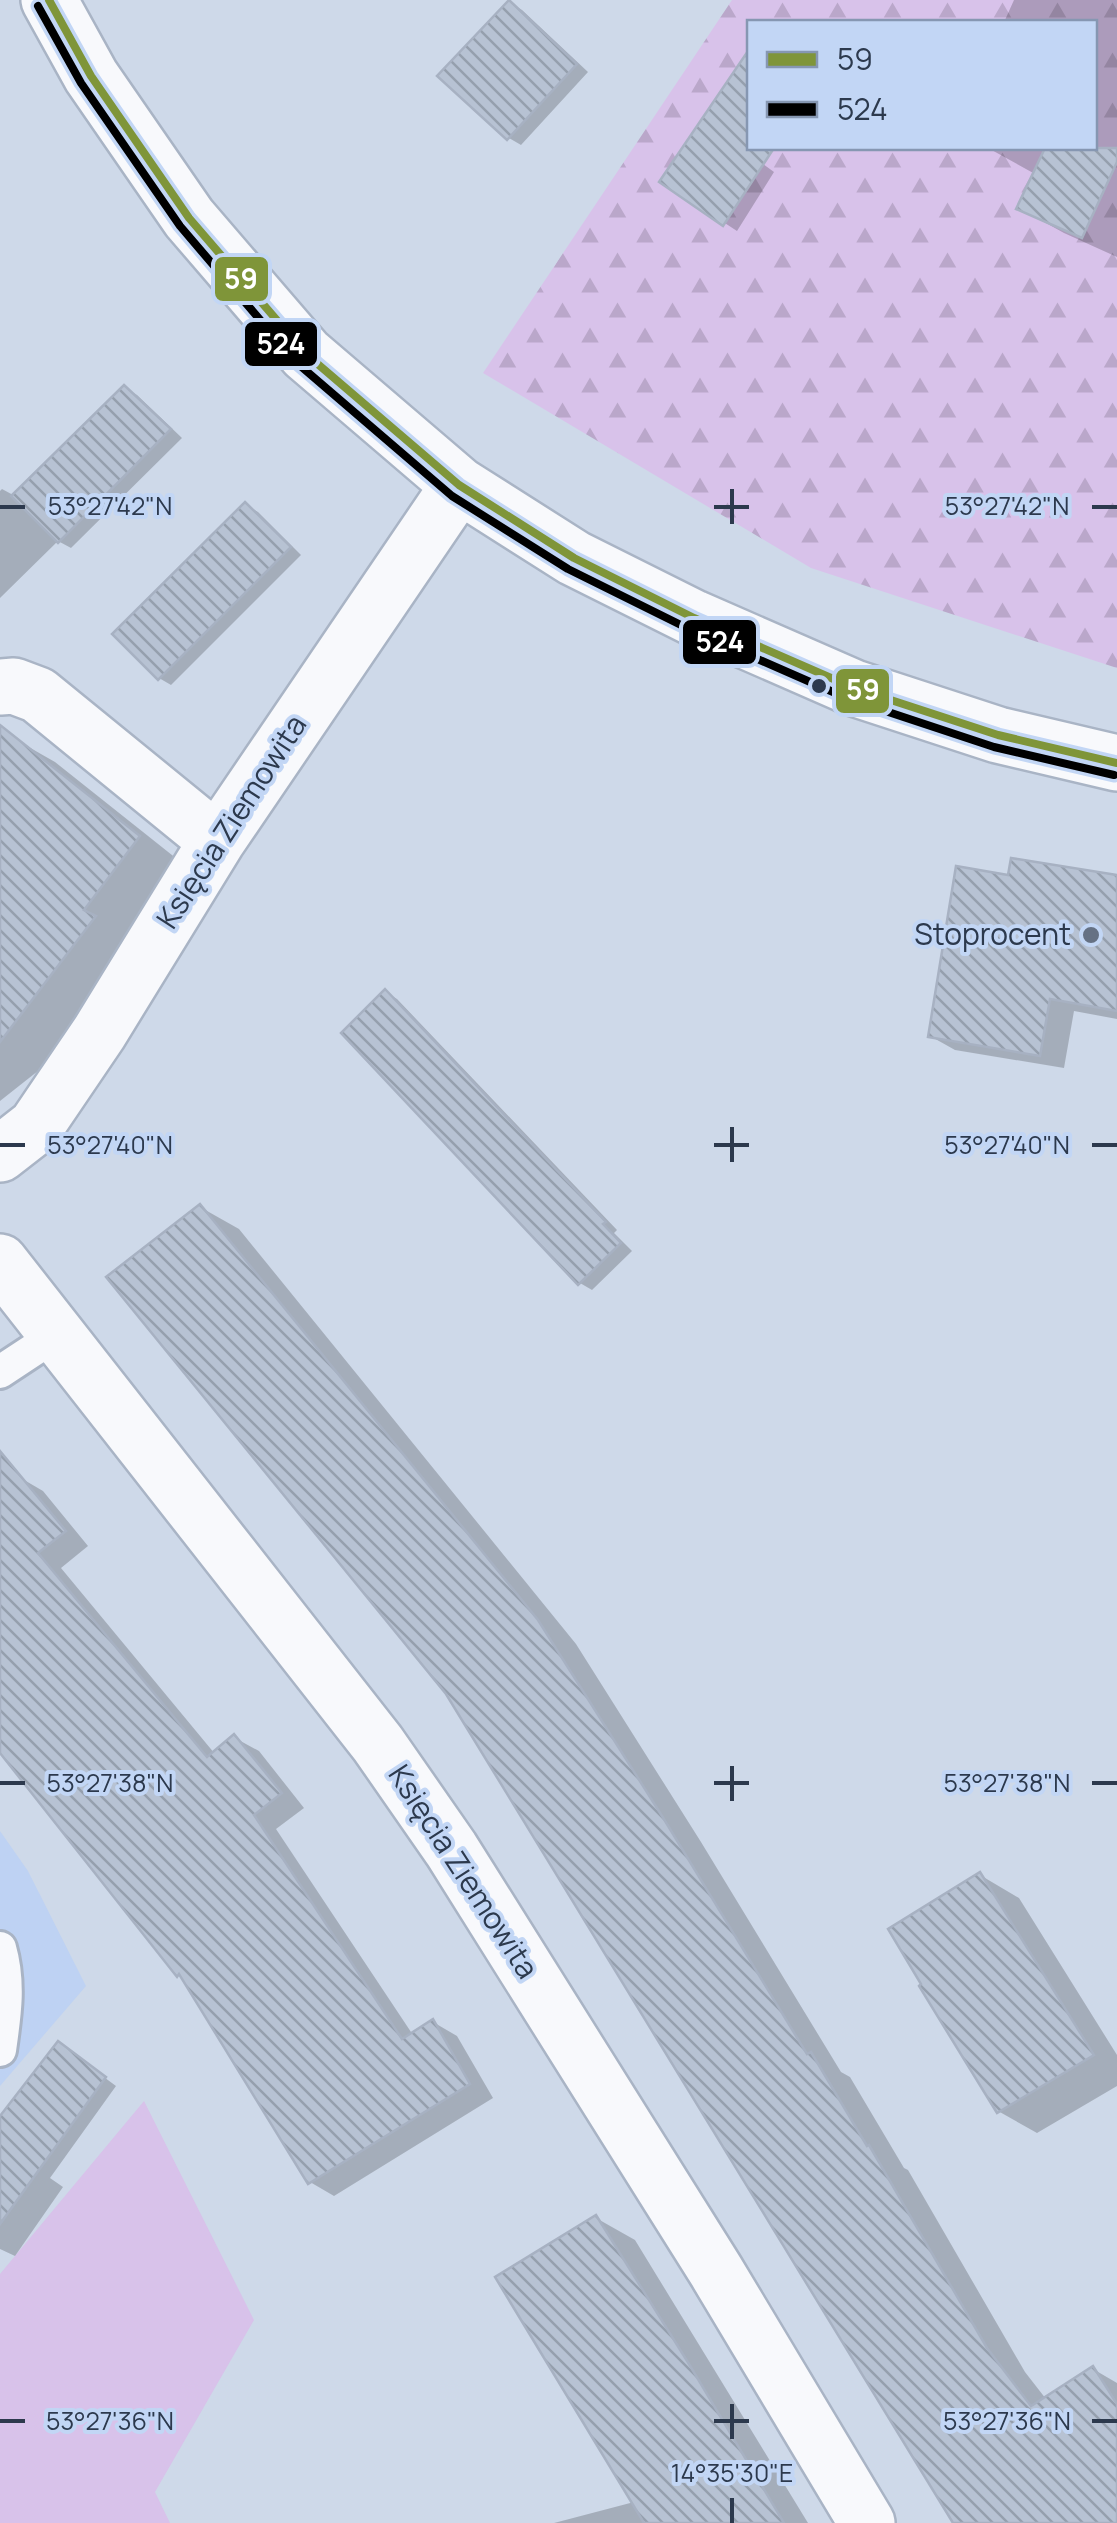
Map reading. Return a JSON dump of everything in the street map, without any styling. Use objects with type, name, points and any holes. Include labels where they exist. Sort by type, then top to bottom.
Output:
[{"type":"street","points":[[49,0],[91,76],[189,218],[306,354],[458,484],[574,558],[694,618],[854,688],[998,735],[1117,764]]},
{"type":"street","name":"Księcia Ziemowita","points":[[0,1154],[36,1126],[217,841],[458,484]]},
{"type":"street","points":[[0,687],[14,686],[38,695],[217,841]]},
{"type":"street","name":"Księcia Ziemowita","points":[[0,1262],[378,1744],[451,1849],[716,2271],[867,2523]]},
{"type":"lane","points":[[0,1372],[56,1335]]},
{"type":"lane","points":[[0,1948],[6,1966],[7,2003],[0,2050]]},
{"type":"shaded area","points":[[0,1831],[28,1871],[86,1986],[0,2086]]},
{"type":"green space","points":[[732,0],[1117,0],[1117,668],[811,568],[483,373]]},
{"type":"green space","points":[[144,2101],[254,2320],[155,2492],[170,2523],[0,2523],[0,2274]]},
{"type":"building","points":[[509,0],[577,64],[507,140],[437,76]]},
{"type":"building","points":[[747,52],[747,150],[773,150],[723,226],[659,182]]},
{"type":"building","points":[[1117,148],[1117,162],[1082,238],[1016,209],[1044,150]]},
{"type":"building","points":[[124,385],[171,429],[58,543],[11,496]]},
{"type":"building","points":[[245,502],[291,547],[158,680],[112,634]]},
{"type":"building","points":[[0,725],[140,836],[84,910],[96,916],[0,1042]]},
{"type":"building","points":[[1011,858],[1117,875],[1117,1011],[1050,999],[1040,1056],[928,1037],[956,866],[1008,875]]},
{"type":"building","points":[[385,989],[606,1222],[603,1224],[621,1243],[578,1285],[341,1033]]},
{"type":"building","points":[[200,1204],[538,1620],[807,2054],[811,2052],[869,2145],[987,2348],[1031,2406],[1093,2366],[1117,2404],[1117,2523],[953,2523],[446,1694],[106,1277]]},
{"type":"building","points":[[0,1451],[66,1531],[38,1553],[207,1757],[234,1734],[282,1793],[254,1815],[402,2039],[433,2019],[470,2084],[308,2184],[179,1974],[177,1977],[0,1753]]},
{"type":"building","points":[[980,1872],[1094,2055],[997,2113],[888,1929]]},
{"type":"building","points":[[58,2041],[106,2077],[0,2224],[0,2116]]},
{"type":"building","points":[[596,2215],[784,2523],[644,2523],[495,2277]]},
{"type":"transit line","name":"59","points":[[49,0],[91,76],[189,218],[306,354],[459,485],[574,558],[694,618],[854,688],[998,735],[1117,763]]},
{"type":"transit line","name":"524","points":[[38,6],[81,83],[180,226],[297,363],[452,496],[568,569],[689,629],[849,699],[994,747],[1114,775]]},
{"type":"place","name":"Stoprocent","points":[[1091,935]]}]
